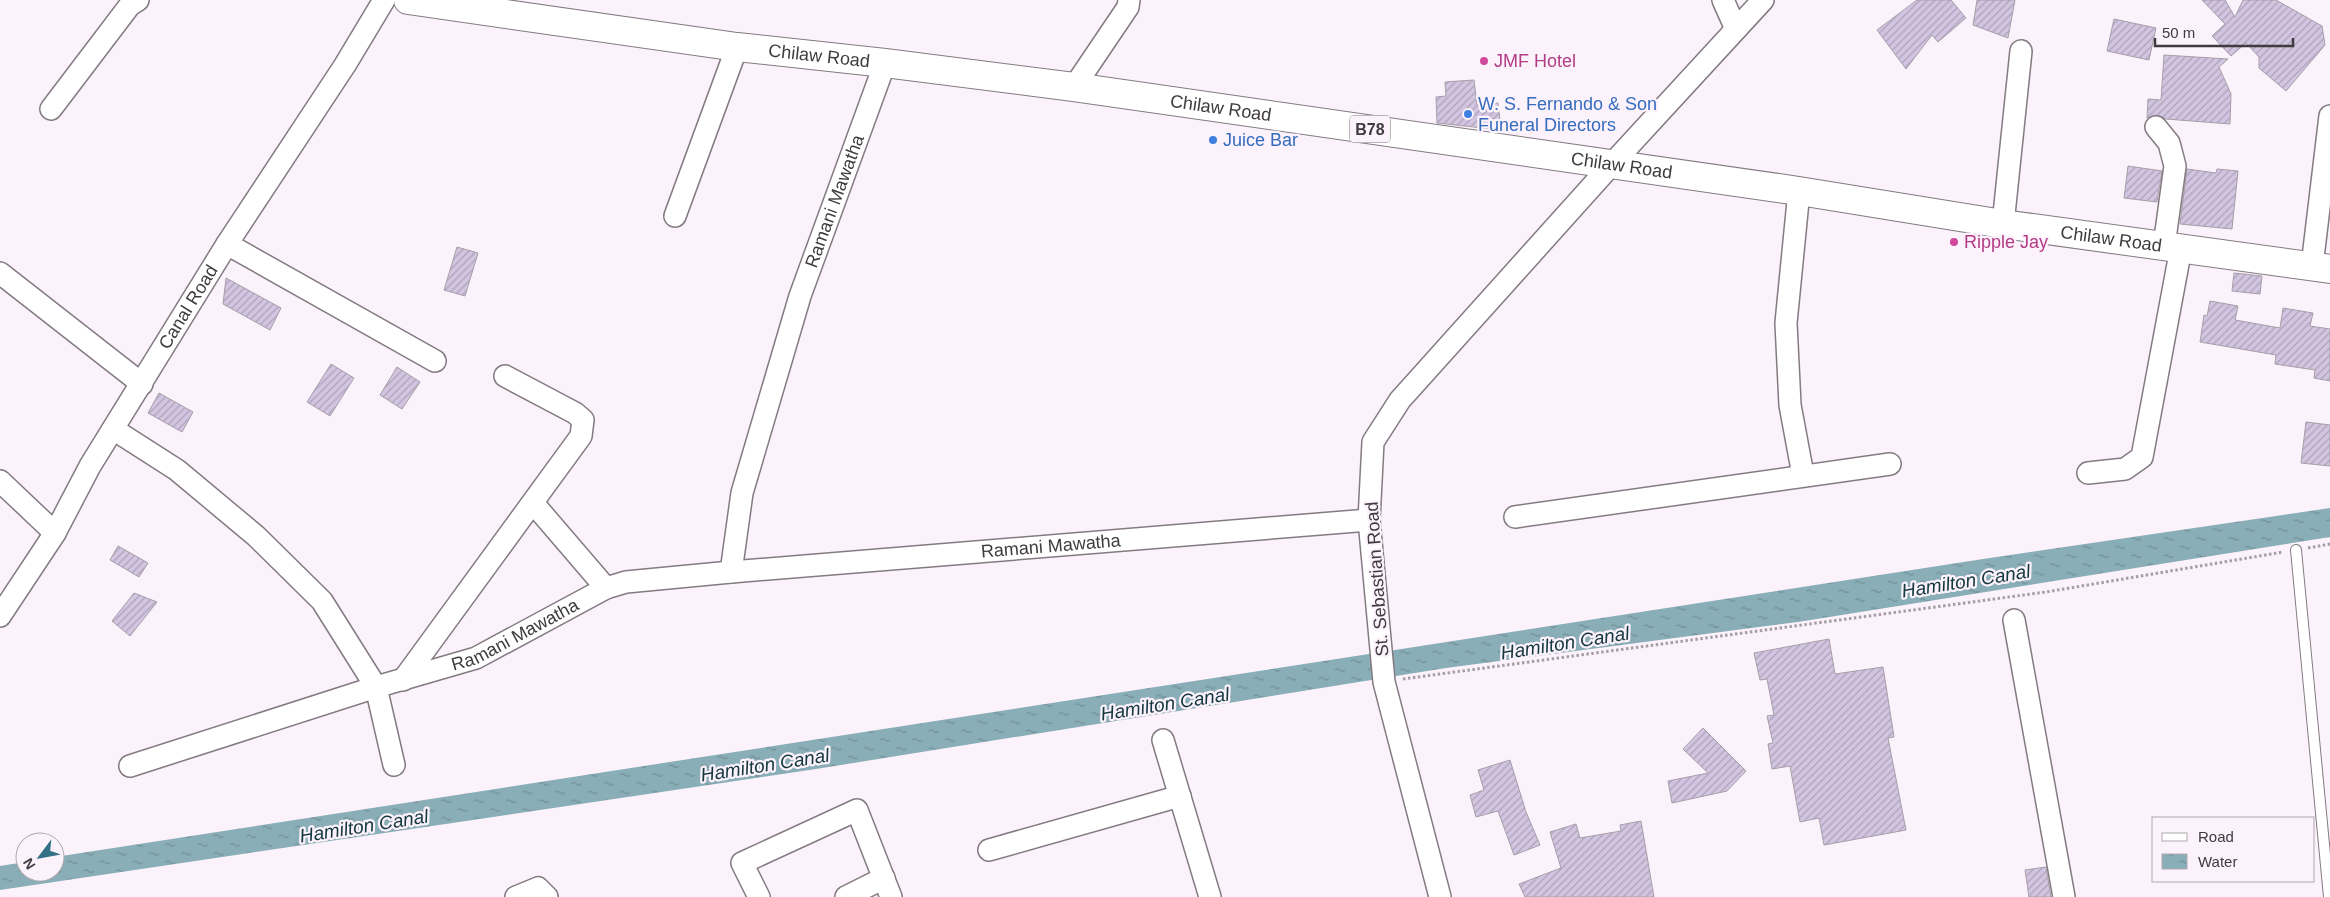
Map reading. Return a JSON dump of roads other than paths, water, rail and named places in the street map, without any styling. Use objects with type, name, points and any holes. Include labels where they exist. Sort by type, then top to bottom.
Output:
[{"type":"main road","name":"Chilaw Road","points":[[408,0],[737,47],[885,63],[1074,87],[1800,191],[2003,224],[2321,267]]},
{"type":"street","points":[[51,109],[130,5],[138,0]]},
{"type":"street","name":"Canal Road","points":[[0,616],[55,533],[90,466],[112,429],[142,384],[227,244],[345,65],[384,0]]},
{"type":"street","points":[[1074,87],[1128,7],[1128,0]]},
{"type":"street","points":[[1723,0],[1736,29]]},
{"type":"street","name":"St. Sebastian Road","points":[[1440,897],[1384,682],[1369,520],[1373,442],[1400,400],[1612,164],[1763,0]]},
{"type":"street","points":[[675,216],[737,47]]},
{"type":"street","points":[[2003,224],[2021,51]]},
{"type":"street","name":"Ramani Mawatha","points":[[731,572],[742,492],[798,305],[885,63]]},
{"type":"street","points":[[2321,267],[2330,116]]},
{"type":"street","points":[[2088,473],[2125,468],[2142,457],[2172,247],[2175,166],[2169,143],[2156,127]]},
{"type":"street","points":[[1800,191],[1786,323],[1790,404],[1803,475]]},
{"type":"street","points":[[227,244],[435,361]]},
{"type":"street","points":[[0,273],[142,384]]},
{"type":"street","points":[[404,680],[581,436],[582,420],[575,413],[505,376]]},
{"type":"street","points":[[112,429],[177,470],[256,536],[322,601],[376,687],[394,765]]},
{"type":"street","points":[[1515,517],[1890,464]]},
{"type":"street","points":[[0,482],[55,533]]},
{"type":"street","points":[[533,503],[606,588]]},
{"type":"street","name":"Ramani Mawatha","points":[[130,766],[376,687],[476,658],[606,588],[626,582],[1369,520]]},
{"type":"street","points":[[2014,620],[2064,897]]},
{"type":"street","points":[[1163,740],[1210,897]]},
{"type":"street","points":[[989,850],[1180,796]]},
{"type":"street","points":[[759,897],[742,863],[857,810],[888,888],[846,897]]},
{"type":"street","points":[[516,897],[538,888],[547,897]]},
{"type":"lane","points":[[2296,550],[2329,897]]},
{"type":"water","name":"Hamilton Canal","points":[[2330,508],[2330,537],[1798,622],[1446,668],[816,769],[65,880],[65,855],[1983,559]]},
{"type":"water","points":[[15,864],[15,882],[54,882],[0,890],[0,866]]},
{"type":"place","name":"JMF Hotel","points":[[1484,61]]},
{"type":"place","name":"W. S. Fernando & Son Funeral Directors","points":[[1468,114]]},
{"type":"place","name":"Juice Bar","points":[[1213,140]]},
{"type":"place","name":"Ripple Jay","points":[[1954,242]]}]
